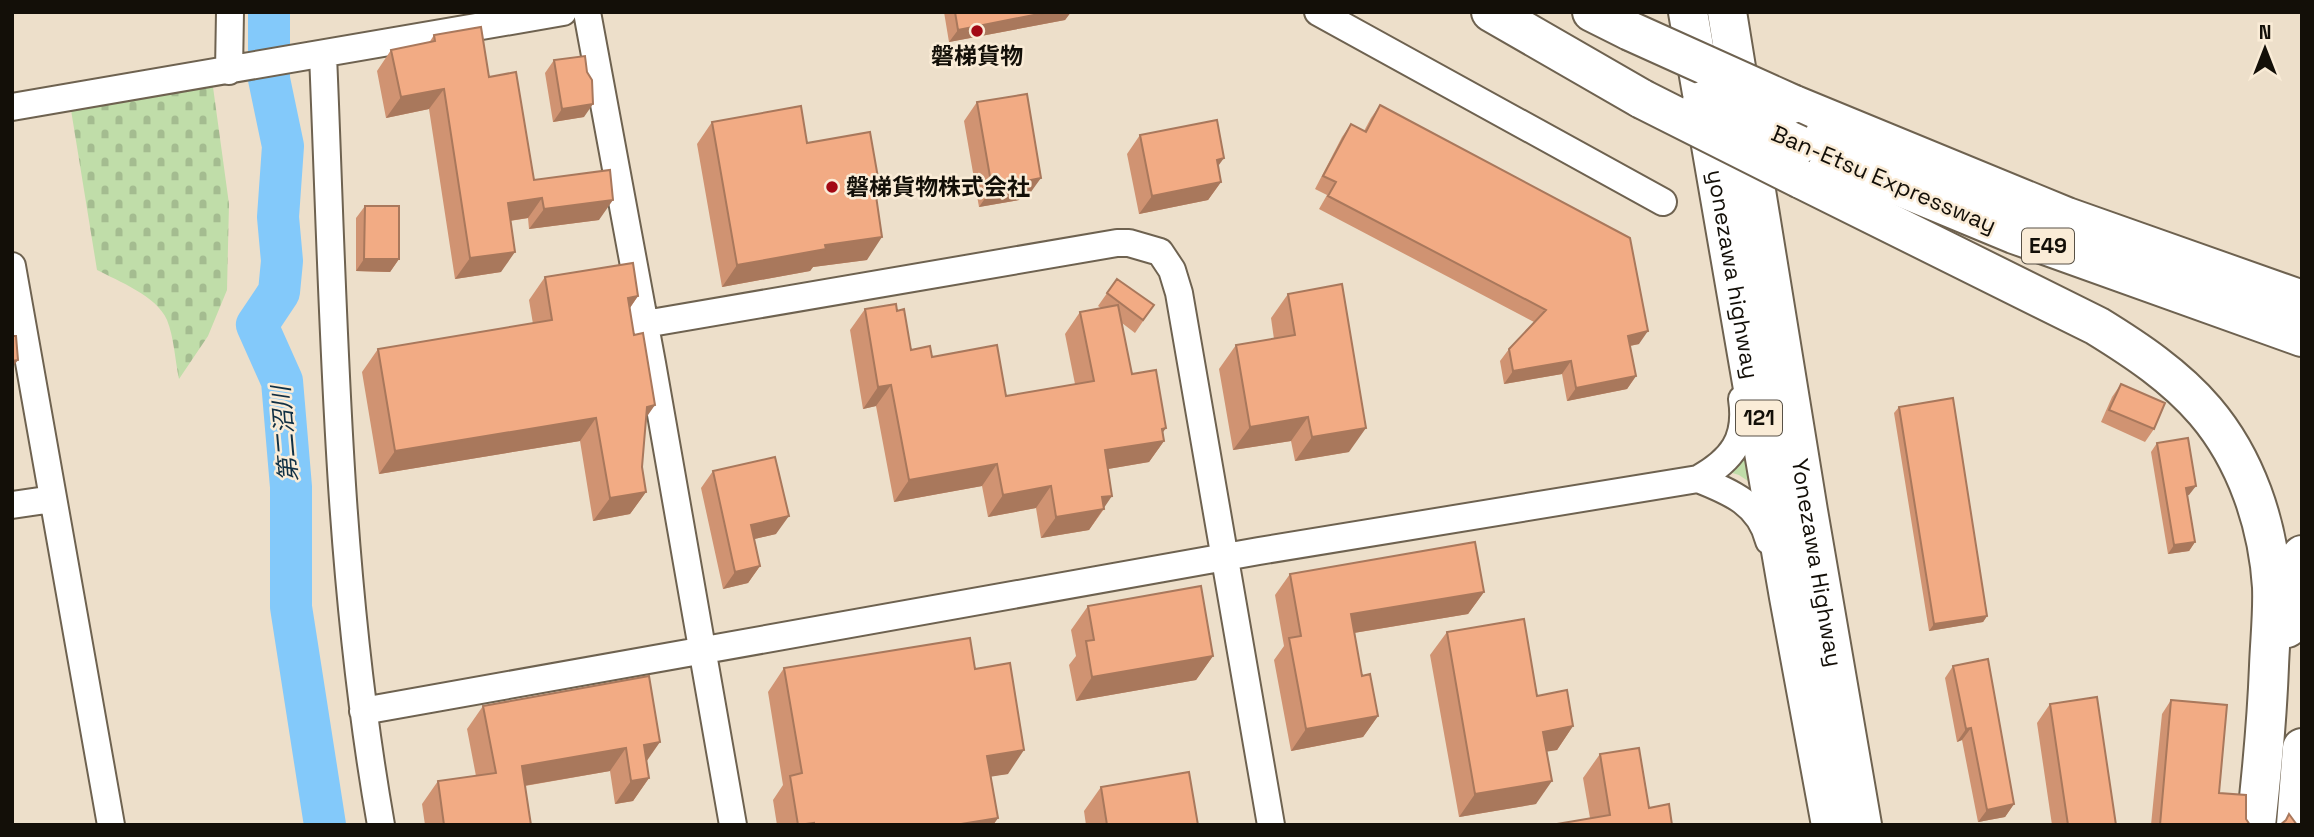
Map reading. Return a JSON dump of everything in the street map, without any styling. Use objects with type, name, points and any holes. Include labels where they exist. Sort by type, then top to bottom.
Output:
[{"type":"highway","points":[[1492,12],[1647,89]]},
{"type":"highway","name":"Ban-Etsu Expressway","points":[[1515,12],[1647,89],[1800,162],[2014,234],[2302,337]]},
{"type":"highway","name":"Ban-Etsu Expressway","points":[[1592,12],[1792,104],[2067,217],[2302,300]]},
{"type":"highway","name":"yonezawa highway","points":[[1688,12],[1831,825]]},
{"type":"highway","name":"Yonezawa Highway","points":[[1727,12],[1862,825]]},
{"type":"highway","points":[[1800,162],[2138,351],[2177,382],[2205,410],[2227,440],[2245,473],[2265,544],[2272,587],[2267,729],[2256,825]]},
{"type":"highway","points":[[2067,217],[2302,281]]},
{"type":"highway","points":[[2267,729],[2302,555]]},
{"type":"highway","points":[[1827,617],[1845,664],[1878,825]]},
{"type":"highway","points":[[2296,825],[2302,748]]},
{"type":"street","points":[[230,12],[236,70]]},
{"type":"street","points":[[12,107],[563,12]]},
{"type":"street","points":[[587,12],[704,650],[733,825]]},
{"type":"street","points":[[1318,12],[1663,202]]},
{"type":"street","points":[[323,55],[344,521],[363,711],[381,825]]},
{"type":"street","points":[[363,711],[1224,558],[1698,479],[1721,463],[1735,447],[1743,432],[1744,422],[1716,252],[1719,232],[1725,223]]},
{"type":"street","points":[[645,324],[1117,243],[1149,247],[1160,252],[1166,259],[1179,293],[1271,825]]},
{"type":"street","points":[[12,266],[111,825]]},
{"type":"street","points":[[1698,479],[1726,490],[1754,509],[1768,538],[1776,579],[1781,590],[1789,597]]},
{"type":"street","points":[[12,505],[53,499]]},
{"type":"green space","points":[[213,87],[229,204],[227,290],[208,336],[179,379],[171,334],[162,311],[136,290],[97,270],[71,110]]},
{"type":"green space","points":[[1747,450],[1754,485],[1739,475],[1726,471]]},
{"type":"building","points":[[955,12],[1049,12],[958,30]]},
{"type":"building","points":[[481,27],[489,77],[516,72],[534,180],[610,170],[613,200],[544,209],[542,198],[508,203],[515,252],[470,258],[444,89],[401,97],[391,50],[435,41],[434,35]]},
{"type":"building","points":[[585,56],[587,72],[592,80],[593,104],[562,109],[554,60]]},
{"type":"building","points":[[1027,94],[1041,178],[1031,180],[1032,182],[992,188],[977,102]]},
{"type":"building","points":[[1380,105],[1630,238],[1648,331],[1628,336],[1636,376],[1576,388],[1571,361],[1513,371],[1509,349],[1546,310],[1328,196],[1336,182],[1323,176],[1351,124],[1366,132]]},
{"type":"building","points":[[801,106],[807,143],[870,132],[880,189],[875,189],[882,237],[825,245],[826,249],[737,265],[712,122]]},
{"type":"building","points":[[1217,120],[1224,158],[1217,160],[1221,182],[1152,196],[1140,135]]},
{"type":"building","points":[[365,206],[399,206],[399,259],[364,259]]},
{"type":"building","points":[[633,263],[638,296],[628,298],[634,335],[643,333],[655,405],[647,407],[642,467],[646,492],[610,498],[596,418],[395,451],[378,349],[552,320],[545,277]]},
{"type":"building","points":[[1117,279],[1154,305],[1143,320],[1107,293]]},
{"type":"building","points":[[1342,284],[1366,428],[1312,437],[1308,417],[1250,427],[1236,345],[1295,335],[1288,294]]},
{"type":"building","points":[[896,304],[897,311],[904,309],[911,350],[930,346],[932,357],[997,345],[1006,396],[1094,381],[1080,312],[1118,305],[1132,374],[1156,370],[1166,428],[1162,429],[1164,441],[1105,450],[1112,496],[1102,497],[1104,509],[1056,517],[1051,486],[1003,495],[997,464],[909,480],[891,385],[878,387],[865,309]]},
{"type":"building","points":[[12,336],[16,336],[18,360],[12,361]]},
{"type":"building","points":[[2121,384],[2165,403],[2154,429],[2109,410]]},
{"type":"building","points":[[1953,398],[1987,616],[1934,624],[1899,407]]},
{"type":"building","points":[[2188,438],[2196,486],[2186,488],[2195,542],[2174,545],[2157,443]]},
{"type":"building","points":[[775,457],[789,516],[751,525],[760,566],[735,572],[713,471]]},
{"type":"building","points":[[1475,542],[1484,592],[1351,614],[1362,676],[1370,674],[1378,716],[1306,729],[1289,638],[1301,636],[1290,574]]},
{"type":"building","points":[[1201,586],[1213,656],[1092,677],[1086,641],[1094,640],[1088,606]]},
{"type":"building","points":[[1524,619],[1537,696],[1567,690],[1573,726],[1543,732],[1552,781],[1475,794],[1447,632]]},
{"type":"building","points":[[970,638],[975,669],[1010,663],[1024,750],[987,756],[998,818],[955,825],[798,825],[790,776],[802,773],[784,668]]},
{"type":"building","points":[[1988,659],[2014,804],[1987,810],[1971,728],[1966,729],[1953,666]]},
{"type":"building","points":[[649,676],[660,742],[644,745],[649,778],[631,781],[626,748],[522,766],[531,825],[444,825],[438,781],[496,773],[483,706]]},
{"type":"building","points":[[2097,697],[2116,825],[2068,825],[2050,704]]},
{"type":"building","points":[[2171,700],[2227,705],[2219,793],[2246,795],[2246,819],[2250,825],[2160,825]]},
{"type":"building","points":[[1639,748],[1649,808],[1669,804],[1672,825],[1551,825],[1610,815],[1600,754]]},
{"type":"building","points":[[1189,772],[1198,825],[1107,825],[1101,787]]},
{"type":"building","points":[[2289,814],[2297,825],[2280,825],[2286,820]]},
{"type":"waterway","name":"第二沼川","points":[[269,12],[269,79],[283,146],[278,217],[282,261],[279,292],[257,325],[282,381],[291,487],[291,607],[325,825]]},
{"type":"place","name":"磐梯貨物","points":[[977,31]]},
{"type":"place","name":"磐梯貨物株式会社","points":[[832,187]]}]
